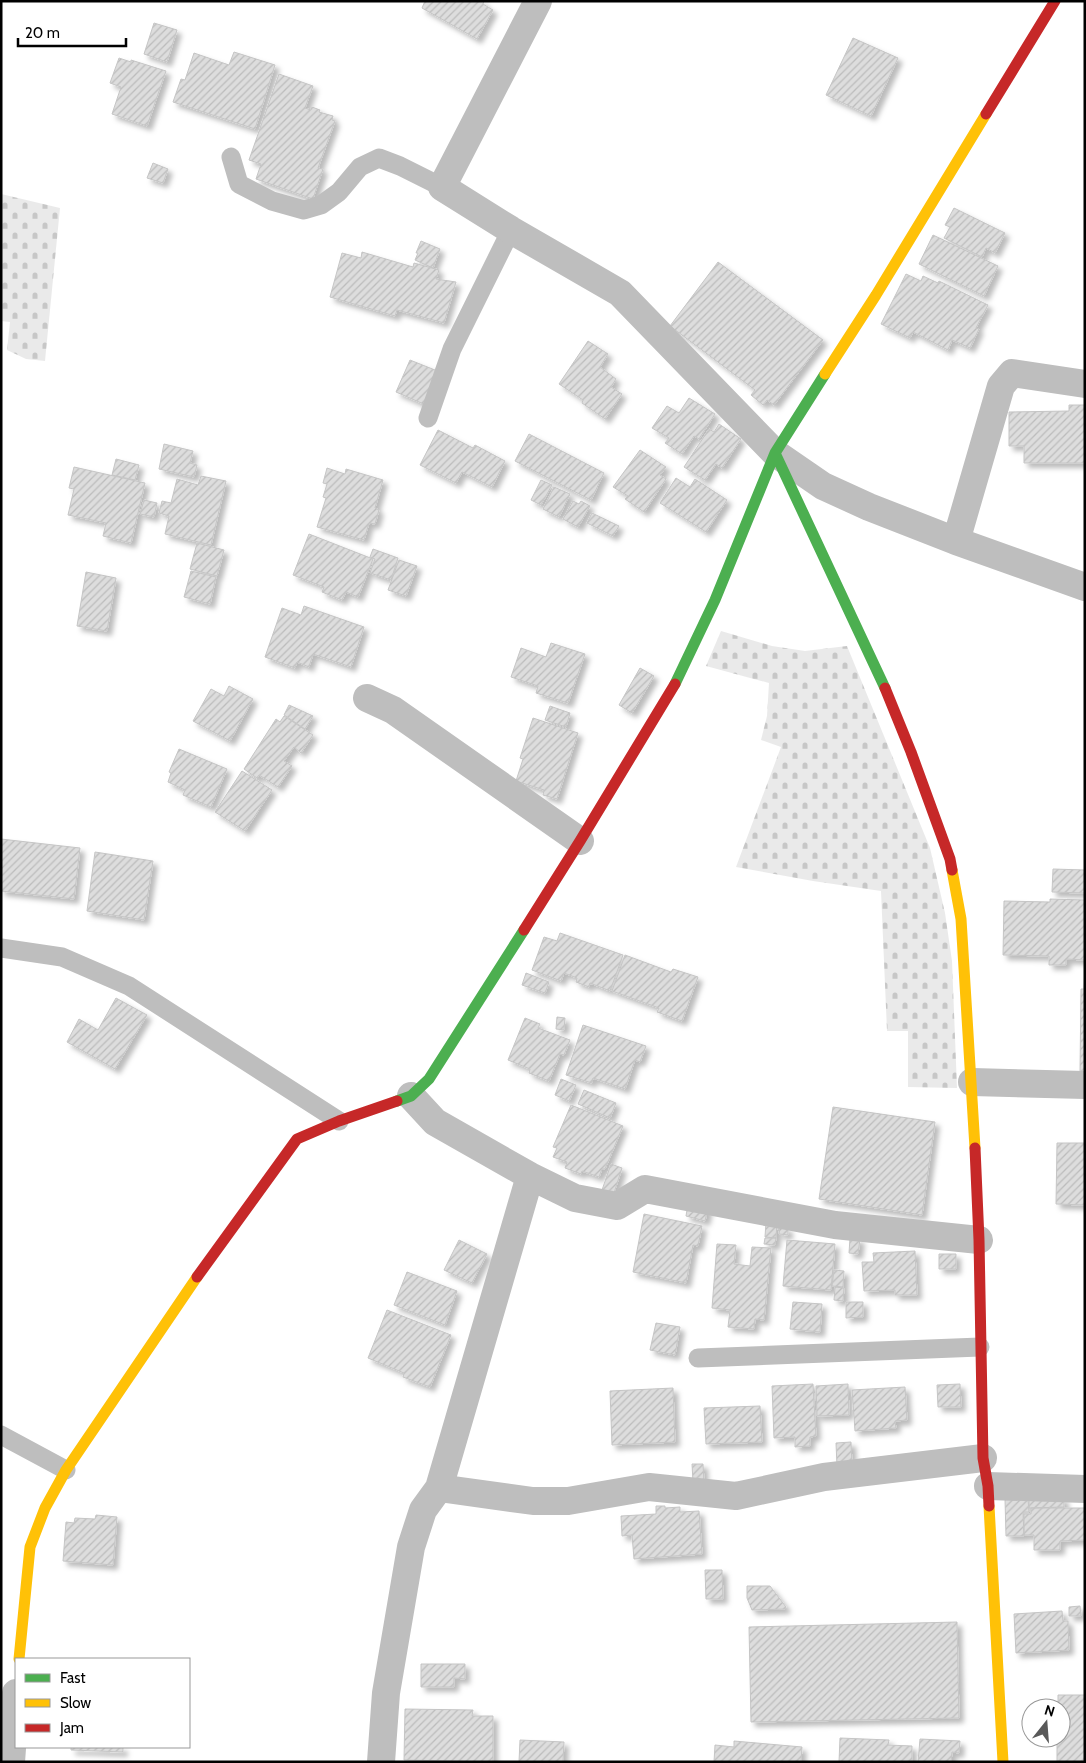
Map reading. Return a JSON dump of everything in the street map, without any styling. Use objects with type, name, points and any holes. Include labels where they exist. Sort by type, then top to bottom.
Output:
[{"type":"street","points":[[538,1],[442,187],[620,292],[775,453],[823,486],[869,507],[956,541],[1085,587]]},
{"type":"street","points":[[19,1658],[22,1608],[30,1547],[45,1508],[66,1470],[184,1295],[297,1139],[339,1121],[411,1096],[429,1079],[580,841],[670,694],[715,600],[775,453],[876,295],[1056,1]]},
{"type":"street","points":[[956,541],[1001,386],[1012,373],[1085,384]]},
{"type":"street","points":[[775,453],[877,670],[911,752],[950,859],[962,919],[972,1082],[983,1458],[988,1486],[1003,1762]]},
{"type":"street","points":[[368,698],[393,710],[580,841]]},
{"type":"street","points":[[972,1082],[1085,1085]]},
{"type":"street","points":[[411,1096],[435,1122],[530,1176],[575,1198],[616,1206],[645,1188],[835,1225],[978,1240]]},
{"type":"street","points":[[381,1762],[386,1693],[411,1546],[423,1510],[439,1488],[530,1176]]},
{"type":"street","points":[[439,1488],[533,1501],[568,1501],[649,1487],[736,1496],[824,1477],[983,1458]]},
{"type":"street","points":[[988,1486],[1085,1489]]},
{"type":"street","points":[[11,1762],[15,1707]]},
{"type":"lane","points":[[231,157],[239,184],[272,201],[304,210],[321,205],[338,192],[360,167],[379,158],[400,166],[442,187]]},
{"type":"lane","points":[[428,418],[452,349],[512,230]]},
{"type":"lane","points":[[1,948],[62,957],[129,986],[339,1121]]},
{"type":"lane","points":[[698,1358],[980,1347]]},
{"type":"lane","points":[[1,1435],[66,1470]]},
{"type":"green space","points":[[1,194],[60,208],[45,361],[26,359],[7,350],[10,322],[1,321]]},
{"type":"green space","points":[[721,631],[772,646],[805,651],[847,646],[930,848],[945,913],[952,961],[957,1088],[908,1087],[908,1031],[887,1031],[881,891],[736,867],[781,747],[761,740],[767,716],[769,683],[706,666]]},
{"type":"building","points":[[425,1],[484,1],[483,4],[493,10],[477,39],[422,8]]},
{"type":"building","points":[[154,23],[177,30],[167,62],[144,54]]},
{"type":"building","points":[[853,38],[898,58],[871,116],[826,95]]},
{"type":"building","points":[[234,52],[275,65],[255,129],[173,102],[181,79],[185,80],[194,53],[229,65]]},
{"type":"building","points":[[119,58],[166,71],[147,126],[112,114],[121,87],[110,83]]},
{"type":"building","points":[[279,74],[313,86],[305,108],[311,110],[312,107],[320,110],[319,112],[333,116],[332,120],[335,121],[318,168],[323,169],[313,199],[256,179],[261,164],[249,160]]},
{"type":"building","points":[[153,163],[168,169],[163,183],[147,178]]},
{"type":"building","points":[[954,208],[1005,233],[995,253],[986,248],[982,257],[944,238],[950,227],[945,225]]},
{"type":"building","points":[[933,235],[998,266],[984,296],[919,264]]},
{"type":"building","points":[[421,241],[440,249],[433,268],[415,260]]},
{"type":"building","points":[[362,252],[413,267],[414,263],[439,270],[436,279],[456,282],[444,323],[397,310],[395,316],[330,297],[342,253],[361,258]]},
{"type":"building","points":[[718,262],[823,340],[774,405],[767,400],[763,405],[751,395],[755,390],[670,326]]},
{"type":"building","points":[[906,274],[921,281],[923,276],[938,283],[939,281],[988,305],[976,328],[979,329],[970,348],[952,340],[948,350],[913,332],[910,338],[881,324]]},
{"type":"building","points":[[588,341],[608,354],[600,367],[616,379],[611,387],[622,394],[605,419],[582,403],[583,400],[559,384]]},
{"type":"building","points":[[410,360],[440,372],[426,405],[396,392]]},
{"type":"building","points":[[689,398],[715,414],[699,439],[694,436],[682,454],[665,443],[669,438],[652,428],[667,406],[679,413]]},
{"type":"building","points":[[1069,405],[1085,405],[1085,463],[1024,463],[1024,446],[1009,446],[1009,412],[1069,411]]},
{"type":"building","points":[[719,424],[741,439],[722,468],[716,464],[705,480],[684,467],[709,429],[714,432]]},
{"type":"building","points":[[438,430],[473,448],[475,445],[505,461],[492,487],[462,472],[456,483],[420,465]]},
{"type":"building","points":[[529,434],[604,473],[591,500],[515,461]]},
{"type":"building","points":[[164,444],[193,451],[190,463],[197,465],[194,477],[159,469]]},
{"type":"building","points":[[640,450],[666,467],[660,475],[666,479],[644,512],[625,499],[628,496],[613,487]]},
{"type":"building","points":[[116,459],[139,465],[135,480],[112,475]]},
{"type":"building","points":[[74,467],[145,483],[131,543],[103,536],[106,523],[68,515],[74,489],[69,488]]},
{"type":"building","points":[[327,468],[345,474],[346,469],[383,480],[375,508],[379,510],[375,524],[369,523],[364,540],[317,527],[326,498],[323,497],[327,484],[323,483]]},
{"type":"building","points":[[201,476],[226,481],[211,545],[165,534],[169,516],[159,513],[162,501],[171,503],[177,479],[198,485]]},
{"type":"building","points":[[676,478],[690,487],[695,479],[727,500],[706,532],[660,503]]},
{"type":"building","points":[[541,480],[552,485],[541,505],[531,500]]},
{"type":"building","points":[[554,487],[570,494],[559,517],[543,509]]},
{"type":"building","points":[[144,500],[157,503],[154,517],[140,514]]},
{"type":"building","points":[[573,501],[579,504],[581,501],[590,506],[578,527],[563,519]]},
{"type":"building","points":[[592,513],[619,526],[613,536],[587,523]]},
{"type":"building","points":[[309,534],[373,559],[358,597],[346,592],[342,600],[322,592],[324,587],[293,575]]},
{"type":"building","points":[[197,543],[224,550],[217,576],[190,569]]},
{"type":"building","points":[[373,549],[398,558],[391,580],[370,573],[375,559],[370,557]]},
{"type":"building","points":[[399,560],[417,566],[406,596],[388,590]]},
{"type":"building","points":[[191,571],[216,577],[210,604],[184,597]]},
{"type":"building","points":[[86,572],[116,578],[107,631],[77,626]]},
{"type":"building","points":[[304,606],[364,627],[351,667],[313,654],[309,667],[297,662],[295,668],[265,657],[282,608],[301,615]]},
{"type":"building","points":[[551,643],[585,654],[568,703],[536,693],[538,686],[511,677],[521,648],[546,657]]},
{"type":"building","points":[[640,668],[654,676],[632,713],[619,705]]},
{"type":"building","points":[[229,686],[253,699],[230,741],[193,721],[211,689],[224,696]]},
{"type":"building","points":[[289,705],[313,716],[305,729],[284,715]]},
{"type":"building","points":[[550,706],[570,713],[566,727],[545,720]]},
{"type":"building","points":[[284,716],[313,735],[301,753],[294,747],[284,761],[292,766],[278,787],[259,775],[257,778],[244,769],[276,719],[280,722]]},
{"type":"building","points":[[533,718],[578,733],[557,799],[543,795],[544,790],[516,781],[523,759],[520,758]]},
{"type":"building","points":[[179,749],[227,769],[211,807],[183,795],[185,790],[168,782],[171,773],[169,772]]},
{"type":"building","points":[[242,771],[272,790],[245,831],[215,812]]},
{"type":"building","points":[[1,839],[80,848],[74,899],[1,891]]},
{"type":"building","points":[[95,852],[153,861],[144,920],[87,911]]},
{"type":"building","points":[[1053,869],[1085,870],[1085,893],[1052,892]]},
{"type":"building","points":[[1050,899],[1085,900],[1085,960],[1066,959],[1066,965],[1049,965],[1049,956],[1003,955],[1004,901],[1050,902]]},
{"type":"building","points":[[560,933],[623,955],[610,991],[590,983],[589,987],[576,982],[577,978],[564,973],[561,981],[532,970],[544,937],[557,941]]},
{"type":"building","points":[[625,955],[671,972],[673,969],[698,977],[682,1021],[657,1012],[659,1008],[612,991]]},
{"type":"building","points":[[1085,966],[1085,1073],[1080,1073],[1081,989],[1084,989]]},
{"type":"building","points":[[526,973],[549,982],[545,993],[522,985]]},
{"type":"building","points":[[116,998],[147,1015],[115,1069],[67,1042],[79,1019],[98,1030]]},
{"type":"building","points":[[557,1017],[565,1018],[564,1030],[556,1029]]},
{"type":"building","points":[[525,1018],[540,1024],[538,1028],[570,1040],[564,1055],[560,1054],[549,1081],[529,1073],[530,1069],[508,1060]]},
{"type":"building","points":[[583,1025],[646,1046],[640,1062],[635,1060],[625,1089],[593,1078],[592,1083],[566,1075]]},
{"type":"building","points":[[561,1079],[576,1085],[569,1101],[555,1095]]},
{"type":"building","points":[[584,1090],[616,1103],[610,1118],[578,1104]]},
{"type":"building","points":[[571,1105],[623,1126],[605,1169],[602,1169],[599,1177],[582,1171],[581,1174],[565,1168],[567,1162],[553,1157],[557,1148],[553,1147]]},
{"type":"building","points":[[833,1107],[935,1122],[922,1215],[819,1199]]},
{"type":"building","points":[[1057,1143],[1085,1143],[1085,1205],[1056,1204]]},
{"type":"building","points":[[611,1164],[622,1168],[614,1193],[602,1190]]},
{"type":"building","points":[[688,1204],[708,1208],[705,1221],[686,1216]]},
{"type":"building","points":[[644,1214],[702,1226],[698,1246],[693,1245],[686,1283],[633,1272]]},
{"type":"building","points":[[766,1222],[777,1223],[776,1238],[765,1237]]},
{"type":"building","points":[[780,1227],[788,1228],[788,1235],[779,1234]]},
{"type":"building","points":[[765,1238],[776,1238],[775,1245],[764,1244]]},
{"type":"building","points":[[850,1238],[860,1239],[858,1254],[849,1253]]},
{"type":"building","points":[[459,1240],[487,1254],[472,1283],[444,1270]]},
{"type":"building","points":[[787,1240],[835,1244],[831,1290],[783,1286]]},
{"type":"building","points":[[717,1244],[736,1245],[734,1264],[750,1266],[752,1247],[771,1248],[764,1320],[755,1319],[754,1329],[728,1327],[730,1310],[712,1308]]},
{"type":"building","points":[[915,1251],[917,1295],[895,1295],[895,1290],[864,1291],[862,1262],[874,1262],[873,1253]]},
{"type":"building","points":[[939,1254],[956,1254],[956,1269],[939,1269]]},
{"type":"building","points":[[834,1270],[844,1271],[843,1287],[832,1286]]},
{"type":"building","points":[[407,1272],[457,1291],[445,1325],[394,1305]]},
{"type":"building","points":[[835,1287],[844,1288],[843,1301],[834,1300]]},
{"type":"building","points":[[793,1302],[822,1304],[820,1332],[790,1329]]},
{"type":"building","points":[[846,1302],[863,1302],[863,1317],[846,1318]]},
{"type":"building","points":[[387,1310],[451,1335],[430,1387],[403,1377],[404,1373],[368,1358]]},
{"type":"building","points":[[656,1323],[680,1327],[675,1355],[650,1350]]},
{"type":"building","points":[[813,1384],[816,1436],[810,1437],[810,1446],[795,1447],[795,1437],[774,1438],[772,1386]]},
{"type":"building","points":[[848,1384],[849,1415],[817,1416],[816,1386]]},
{"type":"building","points":[[960,1384],[961,1407],[938,1407],[937,1385]]},
{"type":"building","points":[[905,1387],[907,1420],[895,1421],[896,1428],[855,1431],[852,1390]]},
{"type":"building","points":[[673,1388],[675,1442],[612,1445],[610,1391]]},
{"type":"building","points":[[760,1406],[762,1442],[706,1444],[704,1408]]},
{"type":"building","points":[[851,1442],[852,1465],[837,1466],[836,1443]]},
{"type":"building","points":[[692,1464],[703,1464],[704,1482],[693,1482]]},
{"type":"building","points":[[1029,1498],[1064,1498],[1064,1507],[1029,1508]]},
{"type":"building","points":[[1005,1499],[1028,1499],[1029,1512],[1023,1512],[1024,1536],[1006,1536]]},
{"type":"building","points":[[656,1506],[665,1506],[665,1508],[680,1507],[680,1512],[699,1511],[702,1554],[634,1559],[632,1535],[622,1536],[621,1516],[656,1514]]},
{"type":"building","points":[[1031,1508],[1085,1508],[1085,1540],[1060,1541],[1060,1550],[1034,1550],[1034,1535],[1024,1535],[1024,1514],[1031,1514]]},
{"type":"building","points":[[96,1515],[117,1517],[113,1565],[63,1561],[66,1522],[74,1523],[75,1518],[95,1519]]},
{"type":"building","points":[[705,1570],[722,1570],[723,1599],[706,1599]]},
{"type":"building","points":[[747,1586],[770,1586],[786,1607],[785,1609],[752,1610],[747,1598]]},
{"type":"building","points":[[1080,1606],[1081,1616],[1069,1616],[1069,1607]]},
{"type":"building","points":[[1062,1611],[1063,1621],[1068,1621],[1069,1650],[1016,1653],[1014,1614]]},
{"type":"building","points":[[957,1622],[959,1718],[751,1722],[749,1627]]},
{"type":"building","points":[[421,1664],[465,1664],[465,1679],[454,1678],[454,1687],[421,1687]]},
{"type":"building","points":[[1058,1695],[1085,1695],[1085,1762],[1057,1762],[1057,1748],[1071,1748],[1071,1698],[1058,1698]]},
{"type":"building","points":[[405,1709],[473,1710],[472,1716],[493,1716],[493,1762],[404,1760]]},
{"type":"building","points":[[840,1738],[889,1740],[888,1745],[912,1746],[912,1762],[839,1762]]},
{"type":"building","points":[[920,1739],[960,1741],[959,1753],[952,1752],[951,1762],[918,1762]]},
{"type":"building","points":[[520,1740],[564,1742],[563,1762],[519,1762]]},
{"type":"building","points":[[734,1741],[802,1747],[801,1762],[714,1762],[715,1745],[734,1747]]},
{"type":"building","points":[[71,1748],[123,1748],[123,1752],[71,1750]]},
{"type":"traffic: fast","points":[[675,684],[715,600],[775,453],[825,374]]},
{"type":"traffic: fast","points":[[775,453],[885,688]]},
{"type":"traffic: fast","points":[[397,1101],[411,1096],[429,1079],[524,930]]},
{"type":"traffic: slow","points":[[825,374],[876,295],[986,114]]},
{"type":"traffic: slow","points":[[952,870],[961,919],[975,1148]]},
{"type":"traffic: slow","points":[[19,1658],[30,1547],[45,1508],[66,1470],[197,1277]]},
{"type":"traffic: slow","points":[[989,1506],[1003,1762]]},
{"type":"traffic: jam","points":[[986,114],[1055,1]]},
{"type":"traffic: jam","points":[[524,930],[675,684]]},
{"type":"traffic: jam","points":[[885,688],[911,752],[950,859],[952,870]]},
{"type":"traffic: jam","points":[[197,1277],[297,1139],[339,1121],[397,1101]]},
{"type":"traffic: jam","points":[[975,1148],[979,1240],[983,1458],[989,1506]]}]
